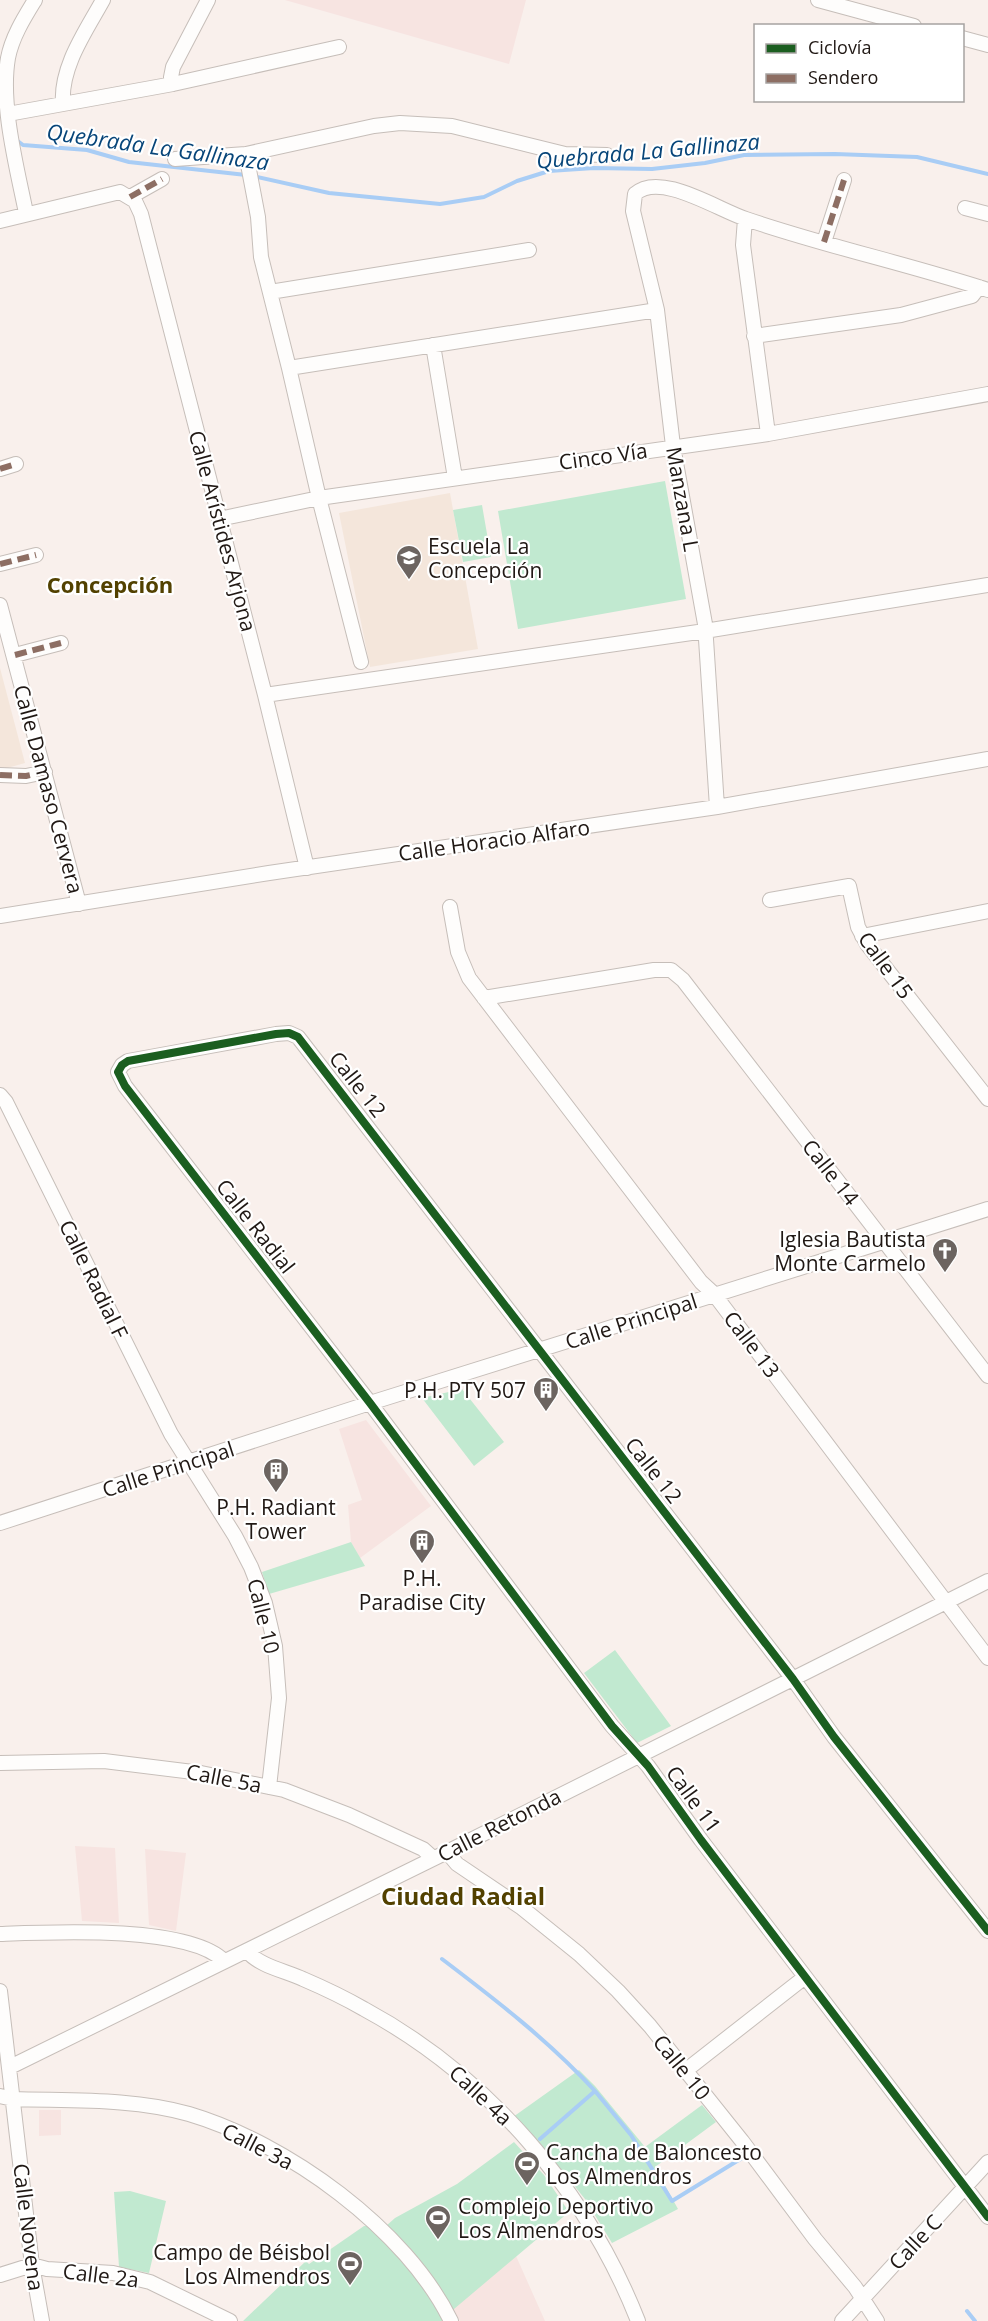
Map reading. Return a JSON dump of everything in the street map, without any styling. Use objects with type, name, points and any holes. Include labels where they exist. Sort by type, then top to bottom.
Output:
[{"type":"street","points":[[26,213],[8,117],[6,74],[15,36],[34,0]]},
{"type":"street","points":[[63,104],[64,81],[74,54],[103,0]]},
{"type":"street","points":[[173,84],[173,67],[208,0]]},
{"type":"street","points":[[818,0],[907,24]]},
{"type":"street","points":[[964,38],[988,45]]},
{"type":"street","points":[[8,117],[63,104],[173,84],[339,47]]},
{"type":"street","points":[[175,159],[247,159],[374,126],[400,123],[452,126],[565,154],[608,155]]},
{"type":"street","points":[[247,159],[261,257],[318,498],[361,662]]},
{"type":"street","points":[[0,221],[110,193],[120,192],[130,197],[162,179]]},
{"type":"street","points":[[824,242],[844,180]]},
{"type":"street","name":"Manzana L","points":[[717,807],[704,622],[673,446],[657,310],[633,211],[635,194],[648,186],[670,188],[744,219]]},
{"type":"street","name":"Calle Arístides Arjona","points":[[130,197],[135,201],[141,214],[266,695],[307,868]]},
{"type":"street","points":[[965,208],[988,214]]},
{"type":"street","points":[[768,434],[743,245],[744,219],[984,289]]},
{"type":"street","points":[[270,292],[529,250]]},
{"type":"street","points":[[754,336],[901,315],[972,296],[984,289]]},
{"type":"street","points":[[289,368],[657,310]]},
{"type":"street","points":[[433,345],[454,478]]},
{"type":"street","name":"Cinco Vía","points":[[219,519],[318,498],[768,434],[988,394]]},
{"type":"street","points":[[0,469],[16,464]]},
{"type":"street","points":[[0,564],[36,555]]},
{"type":"street","points":[[266,695],[704,622],[988,585]]},
{"type":"street","name":"Calle Damaso Cervera","points":[[0,605],[79,904]]},
{"type":"street","points":[[15,655],[61,643]]},
{"type":"street","name":"Calle Horacio Alfaro","points":[[0,916],[717,807],[988,759]]},
{"type":"street","points":[[0,775],[26,776],[45,772]]},
{"type":"street","name":"Calle 15","points":[[770,900],[849,886],[862,936],[988,1099]]},
{"type":"street","name":"Calle 13","points":[[450,907],[463,968],[484,998],[701,1282],[714,1294],[988,1658]]},
{"type":"street","points":[[862,936],[988,911]]},
{"type":"street","name":"Calle 14","points":[[484,998],[654,970],[671,970],[683,980],[988,1376]]},
{"type":"street","name":"Calle Radial","points":[[289,1034],[128,1061],[118,1069],[119,1077],[370,1404]]},
{"type":"street","name":"Calle 12","points":[[289,1034],[298,1037],[306,1046],[793,1680],[834,1737],[988,1931]]},
{"type":"street","name":"Calle Radial F","points":[[0,1095],[6,1102],[171,1434],[181,1452],[190,1462]]},
{"type":"street","name":"Calle Principal","points":[[0,1523],[714,1294],[988,1209]]},
{"type":"street","name":"Calle 11","points":[[370,1404],[612,1726],[638,1755],[988,2217]]},
{"type":"street","name":"Calle 10","points":[[190,1462],[240,1546],[265,1603],[275,1646],[279,1698],[270,1787]]},
{"type":"street","name":"Calle Retonda","points":[[10,2067],[447,1852],[988,1581]]},
{"type":"street","name":"Calle 5a","points":[[0,1763],[104,1761],[201,1773],[270,1787],[349,1815],[423,1849],[433,1858]]},
{"type":"street","name":"Calle 10","points":[[447,1852],[457,1864],[522,1908],[579,1954],[618,1991],[742,2141],[877,2321]]},
{"type":"street","points":[[0,1934],[83,1931],[150,1936],[213,1951],[224,1961]]},
{"type":"street","name":"Calle 4a","points":[[247,1951],[256,1959],[303,1978],[403,2030],[425,2045],[484,2097],[526,2137],[572,2197],[597,2235],[638,2321]]},
{"type":"street","points":[[685,2071],[805,1977]]},
{"type":"street","name":"Calle Novena","points":[[0,1991],[10,2067],[6,2097],[42,2321]]},
{"type":"street","name":"Calle 3a","points":[[6,2097],[136,2104],[189,2114],[246,2136],[288,2158],[375,2225],[405,2253],[433,2288],[451,2321]]},
{"type":"street","name":"Calle C","points":[[842,2321],[988,2162]]},
{"type":"street","name":"Calle 2a","points":[[0,2275],[32,2265],[47,2269],[113,2273],[150,2282],[230,2321]]},
{"type":"shaded area","points":[[285,0],[526,0],[509,64]]},
{"type":"shaded area","name":"Escuela La Concepción","points":[[450,493],[478,649],[370,667],[339,513]]},
{"type":"shaded area","points":[[0,668],[25,763],[0,770]]},
{"type":"shaded area","points":[[366,1420],[431,1506],[360,1558],[351,1542],[348,1505],[362,1500],[339,1429]]},
{"type":"shaded area","points":[[75,1846],[115,1848],[119,1923],[82,1921]]},
{"type":"shaded area","points":[[145,1849],[186,1853],[176,1931],[149,1925]]},
{"type":"shaded area","points":[[39,2110],[61,2110],[61,2135],[39,2136]]},
{"type":"shaded area","points":[[516,2256],[545,2321],[460,2321],[453,2309]]},
{"type":"green space","points":[[665,481],[686,599],[518,629],[498,511]]},
{"type":"green space","points":[[482,505],[491,557],[463,562],[453,510]]},
{"type":"green space","points":[[462,1389],[504,1442],[474,1466],[422,1398]]},
{"type":"green space","points":[[351,1542],[365,1566],[269,1594],[262,1572]]},
{"type":"green space","points":[[615,1650],[671,1726],[637,1743],[584,1673]]},
{"type":"green space","points":[[579,2070],[645,2147],[702,2105],[716,2122],[655,2167],[678,2209],[612,2243],[585,2199],[513,2117]]},
{"type":"green space","name":"Complejo Deportivo Los Almendros","points":[[514,2142],[544,2175],[569,2212],[454,2309],[451,2321],[243,2321],[306,2261],[309,2264],[364,2226],[386,2226],[395,2218],[457,2184]]},
{"type":"green space","points":[[130,2191],[166,2201],[149,2273],[119,2267],[114,2192]]},
{"type":"waterway","name":"Quebrada La Gallinaza","points":[[15,139],[23,145],[87,150],[129,162],[246,175]]},
{"type":"waterway","name":"Quebrada La Gallinaza","points":[[253,176],[329,193],[440,204],[484,197],[517,181],[549,171],[594,168],[652,169],[705,163],[744,155],[835,154],[917,157],[988,174]]},
{"type":"waterway","points":[[442,1959],[541,2038],[595,2091]]},
{"type":"waterway","points":[[540,2139],[595,2091],[631,2135],[672,2201],[742,2158]]},
{"type":"waterway","points":[[967,2311],[975,2321]]},
{"type":"marked path","points":[[130,197],[162,179]]},
{"type":"marked path","points":[[824,242],[844,180]]},
{"type":"marked path","points":[[0,469],[16,464]]},
{"type":"marked path","points":[[0,564],[36,555]]},
{"type":"marked path","points":[[15,655],[61,643]]},
{"type":"marked path","points":[[0,775],[26,776],[45,772]]},
{"type":"cycle path","points":[[988,1931],[834,1737],[793,1679],[298,1037],[289,1033],[276,1034],[128,1061],[122,1065],[118,1072],[125,1086],[370,1403],[612,1726],[648,1766],[701,1840],[988,2217]]},
{"type":"place","name":"Escuela La Concepción","points":[[409,581]]},
{"type":"place","name":"Iglesia Bautista Monte Carmelo","points":[[945,1274]]},
{"type":"place","name":"P.H. PTY 507","points":[[546,1413]]},
{"type":"place","name":"P.H. Radiant Tower","points":[[276,1494]]},
{"type":"place","name":"P.H. Paradise City","points":[[422,1565]]},
{"type":"place","name":"Cancha de Baloncesto Los Almendros","points":[[527,2187]]},
{"type":"place","name":"Complejo Deportivo Los Almendros","points":[[438,2241]]},
{"type":"place","name":"Campo de Béisbol Los Almendros","points":[[350,2287]]},
{"type":"district","name":"Concepción","points":[[110,584]]},
{"type":"district","name":"Ciudad Radial","points":[[463,1895]]}]
